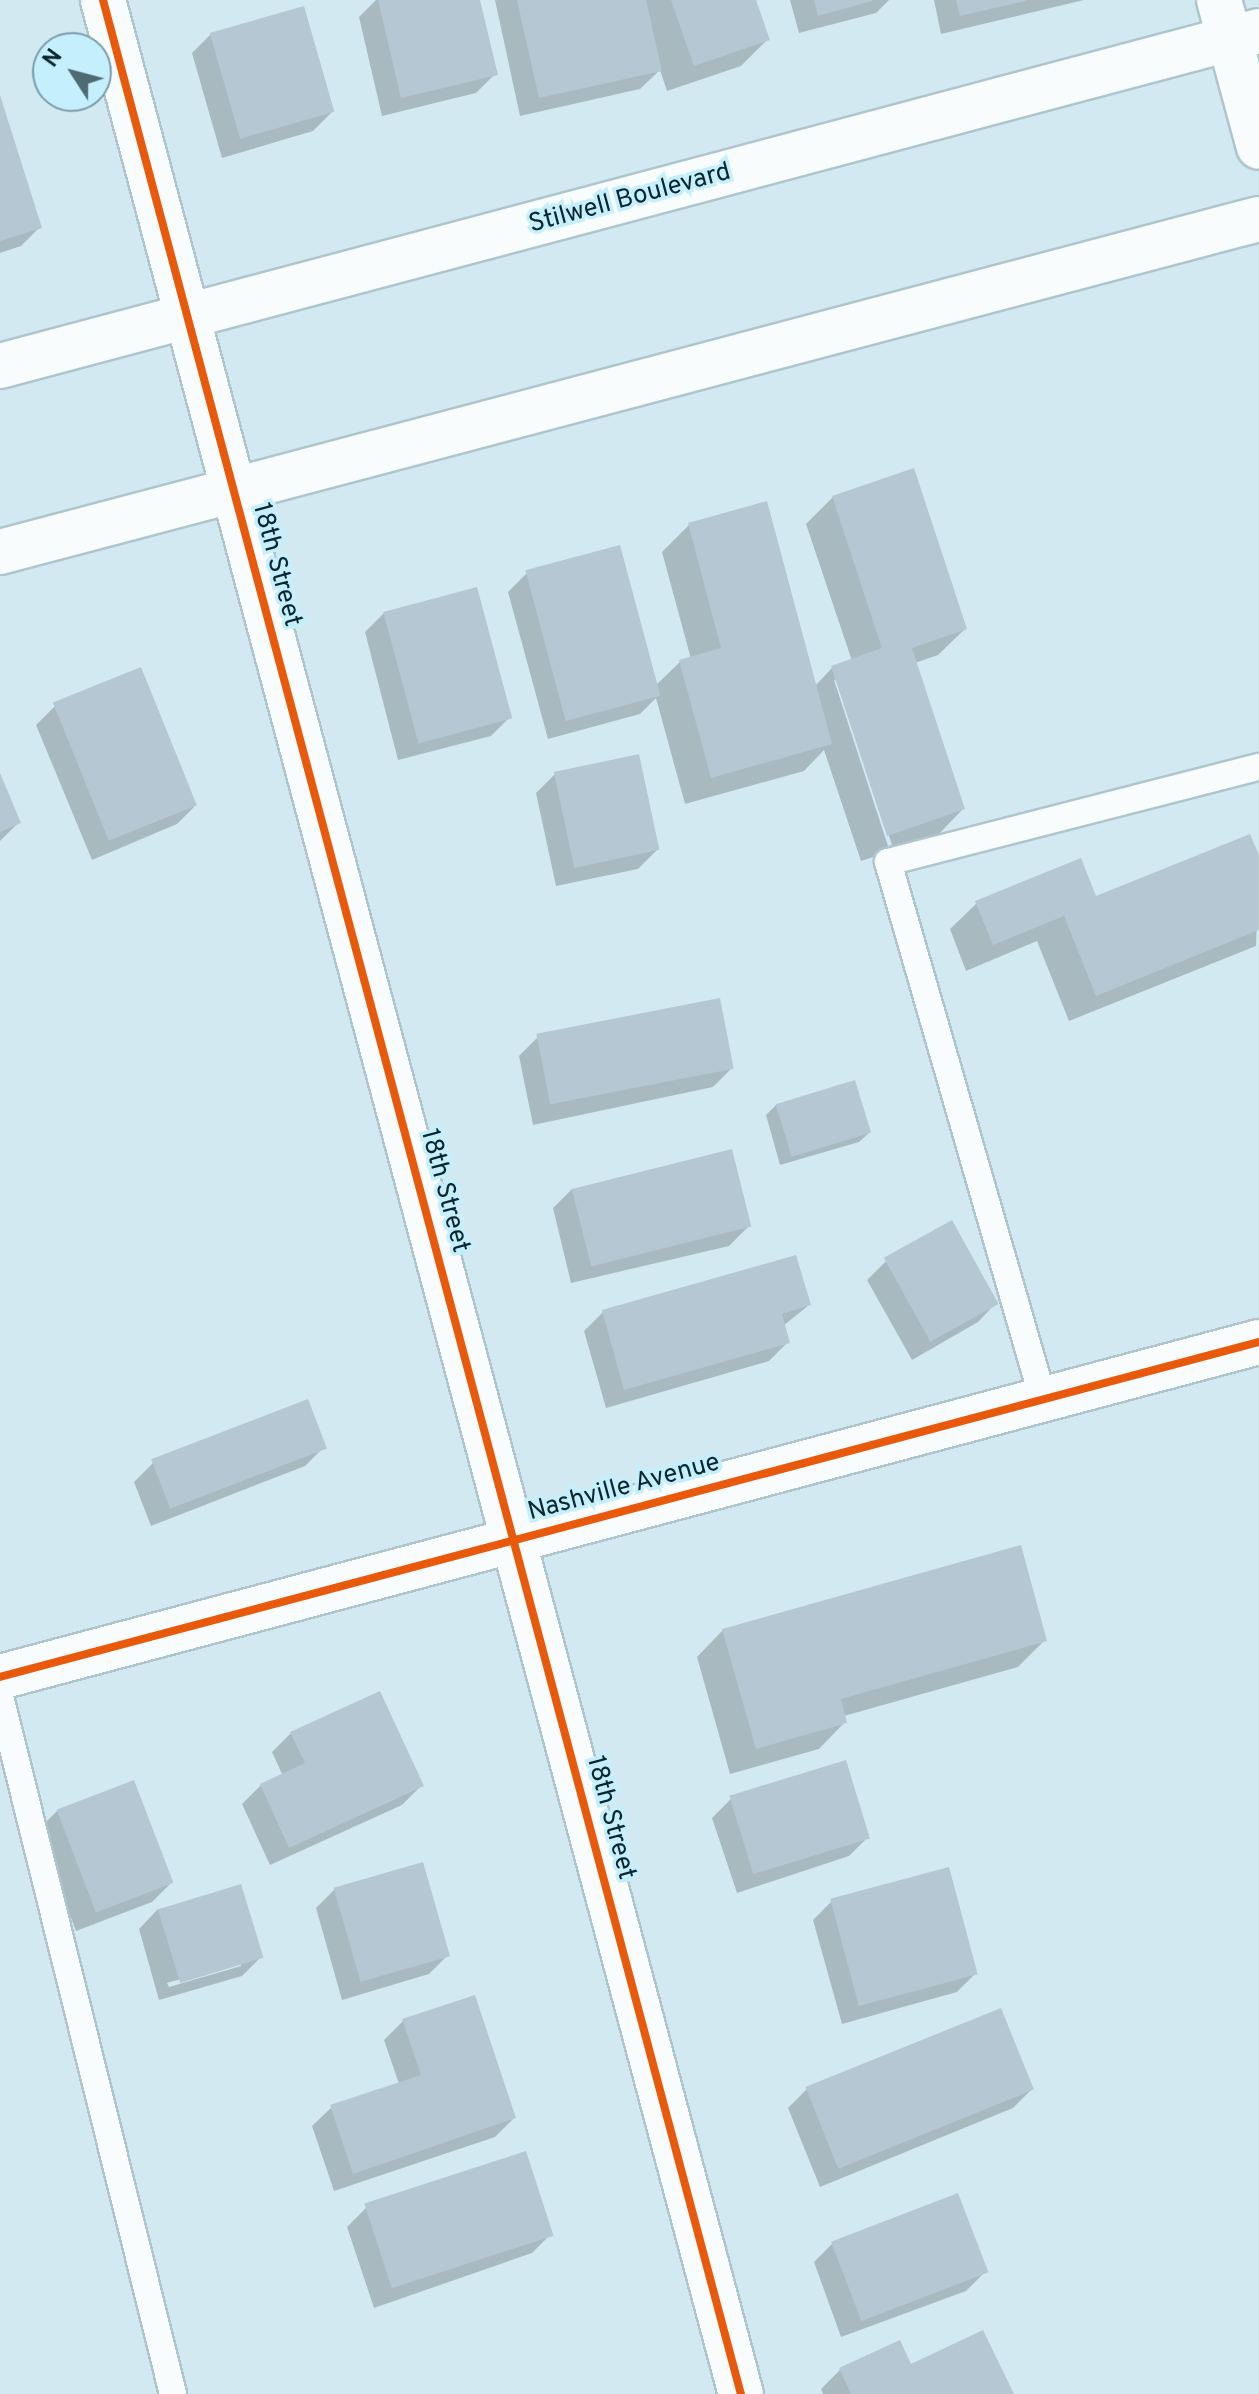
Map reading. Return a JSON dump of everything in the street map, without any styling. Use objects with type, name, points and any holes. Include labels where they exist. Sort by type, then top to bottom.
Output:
[{"type":"street","name":"18th Street","points":[[103,0],[516,1537],[741,2394]]},
{"type":"street","name":"Stilwell Boulevard","points":[[0,366],[1236,24]]},
{"type":"street","points":[[1236,24],[1259,147]]},
{"type":"street","points":[[0,552],[1259,219]]},
{"type":"street","name":"Nashville Avenue","points":[[0,1677],[516,1537],[1259,1342]]},
{"type":"lane","points":[[1043,1399],[888,862],[1259,767]]},
{"type":"lane","points":[[0,1696],[173,2394]]},
{"type":"building","points":[[378,0],[480,0],[498,75],[401,98]]},
{"type":"building","points":[[517,0],[646,0],[662,71],[539,98]]},
{"type":"building","points":[[671,0],[756,0],[770,40],[694,66]]},
{"type":"building","points":[[814,0],[872,0],[872,1],[818,16]]},
{"type":"building","points":[[956,0],[1026,0],[1026,1],[960,16]]},
{"type":"building","points":[[304,6],[334,112],[240,139],[210,33]]},
{"type":"building","points":[[0,95],[42,228],[0,241]]},
{"type":"building","points":[[914,468],[967,629],[912,648],[965,809],[887,836],[831,666],[882,648],[832,496]]},
{"type":"building","points":[[767,501],[832,744],[711,778],[679,660],[721,648],[688,523]]},
{"type":"building","points":[[620,545],[660,696],[566,721],[525,570]]},
{"type":"building","points":[[477,587],[512,718],[419,743],[383,612]]},
{"type":"building","points":[[141,667],[197,805],[109,841],[53,703]]},
{"type":"building","points":[[639,754],[659,850],[574,868],[554,772]]},
{"type":"building","points":[[0,773],[21,823],[0,832]]},
{"type":"building","points":[[1250,834],[1259,855],[1259,930],[1096,996],[1064,916],[993,945],[975,901],[1081,858],[1096,896]]},
{"type":"building","points":[[720,998],[734,1069],[550,1104],[536,1034]]},
{"type":"building","points":[[855,1080],[871,1133],[792,1157],[776,1104]]},
{"type":"building","points":[[732,1149],[751,1227],[591,1267],[572,1189]]},
{"type":"building","points":[[952,1220],[999,1304],[930,1342],[884,1258]]},
{"type":"building","points":[[796,1255],[811,1305],[782,1314],[790,1343],[624,1390],[602,1310]]},
{"type":"building","points":[[308,1399],[327,1448],[170,1509],[151,1459]]},
{"type":"building","points":[[1021,1545],[1047,1641],[841,1699],[847,1723],[756,1749],[722,1629]]},
{"type":"building","points":[[380,1691],[424,1786],[289,1848],[260,1784],[305,1763],[290,1732]]},
{"type":"building","points":[[846,1760],[870,1838],[753,1874],[729,1796]]},
{"type":"building","points":[[134,1780],[173,1883],[96,1912],[57,1810]]},
{"type":"building","points":[[423,1862],[450,1956],[361,1982],[334,1888]]},
{"type":"building","points":[[949,1867],[978,1974],[859,2006],[830,1899]]},
{"type":"building","points":[[241,1884],[264,1958],[180,1983],[158,1909]]},
{"type":"building","points":[[475,1995],[516,2118],[353,2174],[330,2105],[421,2075],[402,2019]]},
{"type":"building","points":[[1001,2008],[1034,2090],[838,2169],[805,2087]]},
{"type":"building","points":[[526,2151],[554,2236],[392,2288],[364,2204]]},
{"type":"building","points":[[958,2193],[988,2272],[861,2321],[831,2242]]},
{"type":"building","points":[[983,2330],[1014,2394],[851,2394],[839,2368],[900,2340],[911,2364]]},
{"type":"cycle path","points":[[103,0],[741,2394]]},
{"type":"cycle path","points":[[0,1677],[1259,1342]]}]
